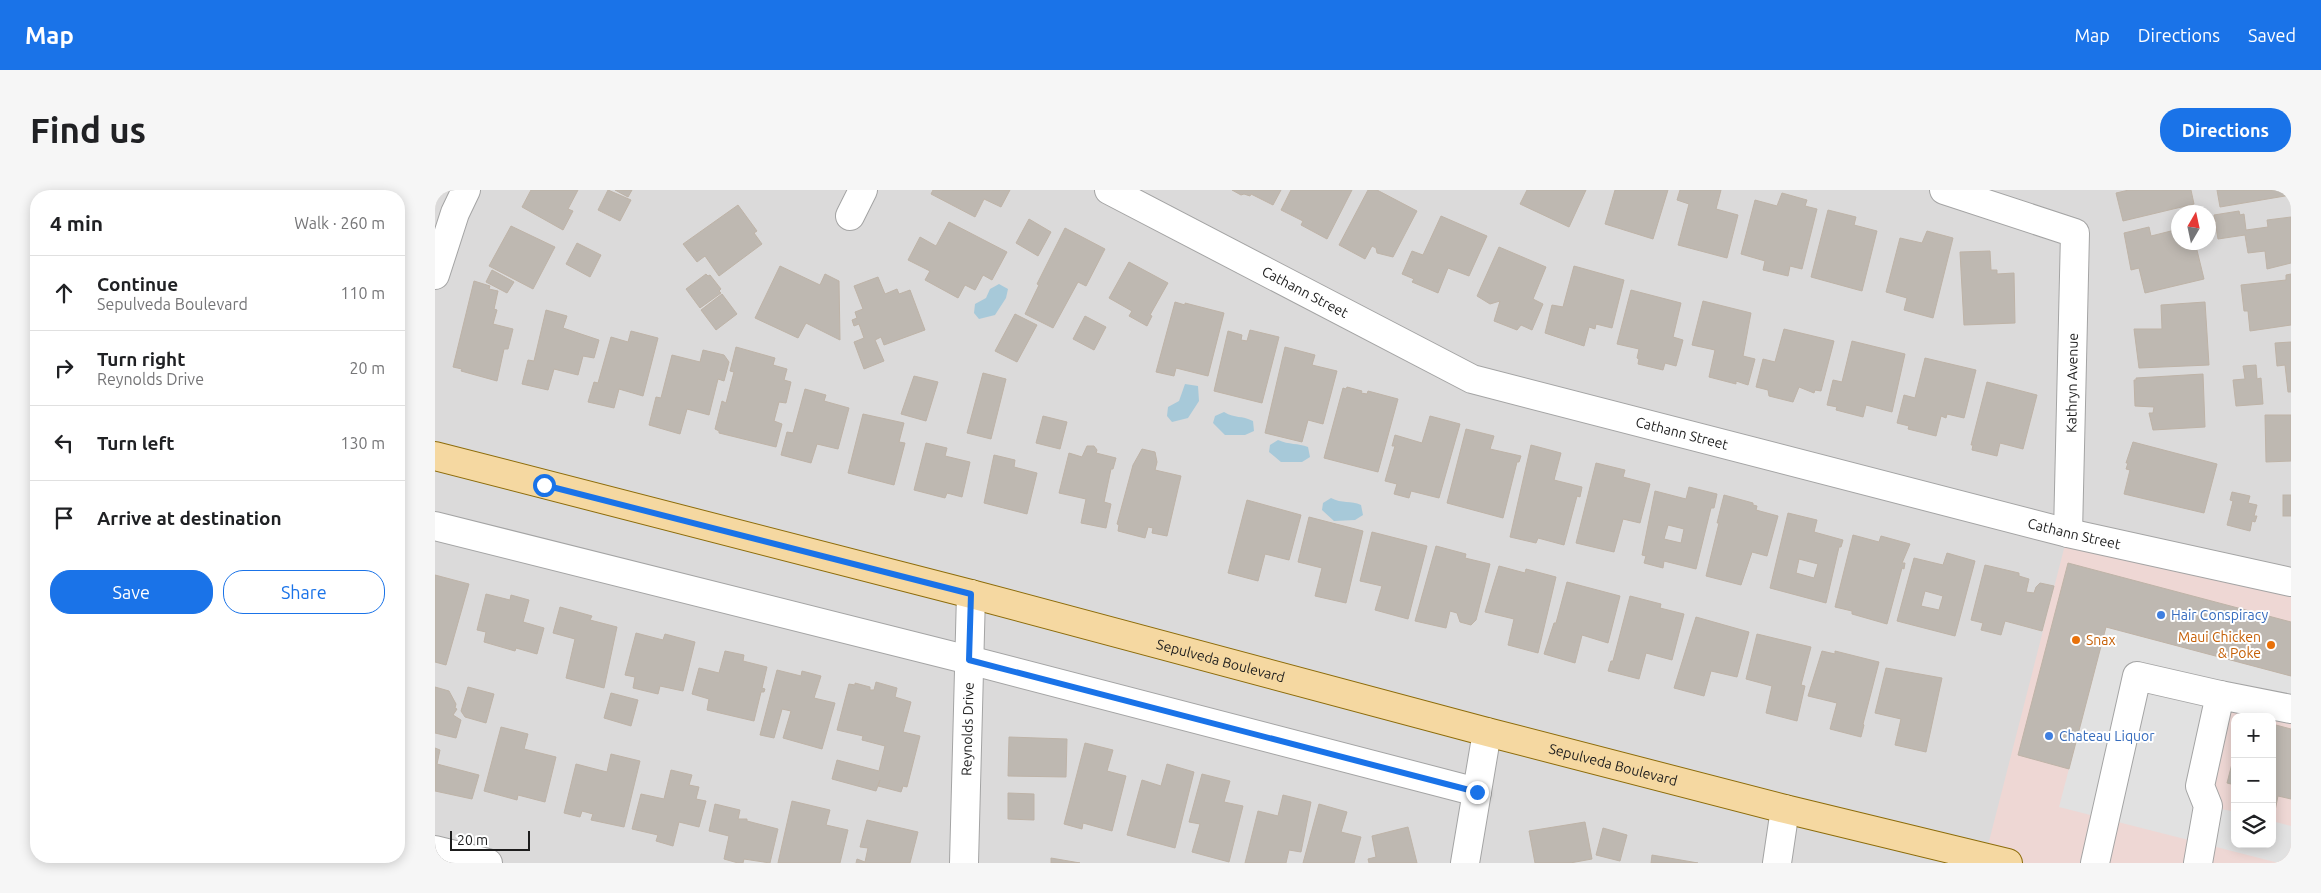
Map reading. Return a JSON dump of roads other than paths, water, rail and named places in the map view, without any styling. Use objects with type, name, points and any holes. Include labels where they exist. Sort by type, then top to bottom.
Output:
[{"type":"main road","name":"Sepulveda Boulevard","points":[[435,456],[971,594],[1487,732],[1785,809],[2008,863]]},
{"type":"street","points":[[435,275],[455,213],[466,190]]},
{"type":"street","points":[[850,216],[863,190]]},
{"type":"street","name":"Cathann Street","points":[[1109,190],[1472,379],[2068,534],[2291,582]]},
{"type":"street","name":"Kathryn Avenue","points":[[1944,190],[2075,233],[2068,534]]},
{"type":"street","points":[[435,526],[969,660],[1477,792]]},
{"type":"street","name":"Reynolds Drive","points":[[964,863],[971,594]]},
{"type":"street","points":[[2095,863],[2137,676],[2291,709]]},
{"type":"street","points":[[2198,863],[2208,806],[2200,786],[2220,695]]},
{"type":"street","points":[[1465,863],[1487,732]]},
{"type":"street","points":[[1777,863],[1785,809]]},
{"type":"street","points":[[435,850],[488,863]]},
{"type":"water","points":[[999,284],[1008,289],[1006,298],[995,315],[979,319],[974,313],[975,304],[986,298],[990,289]]},
{"type":"water","points":[[1185,384],[1198,386],[1199,401],[1188,418],[1172,422],[1167,416],[1168,407],[1179,401]]},
{"type":"water","points":[[1224,412],[1253,421],[1254,431],[1245,435],[1225,435],[1213,423],[1215,416]]},
{"type":"water","points":[[1278,440],[1308,447],[1310,457],[1302,462],[1281,462],[1269,452],[1270,445]]},
{"type":"water","points":[[1331,498],[1361,505],[1363,515],[1355,520],[1334,521],[1322,510],[1323,503]]},
{"type":"place","name":"Hair Conspiracy","points":[[2161,615]]},
{"type":"place","name":"Snax","points":[[2076,640]]},
{"type":"place","name":"Maui Chicken & Poke","points":[[2271,645]]},
{"type":"place","name":"Chateau Liquor","points":[[2049,736]]}]
